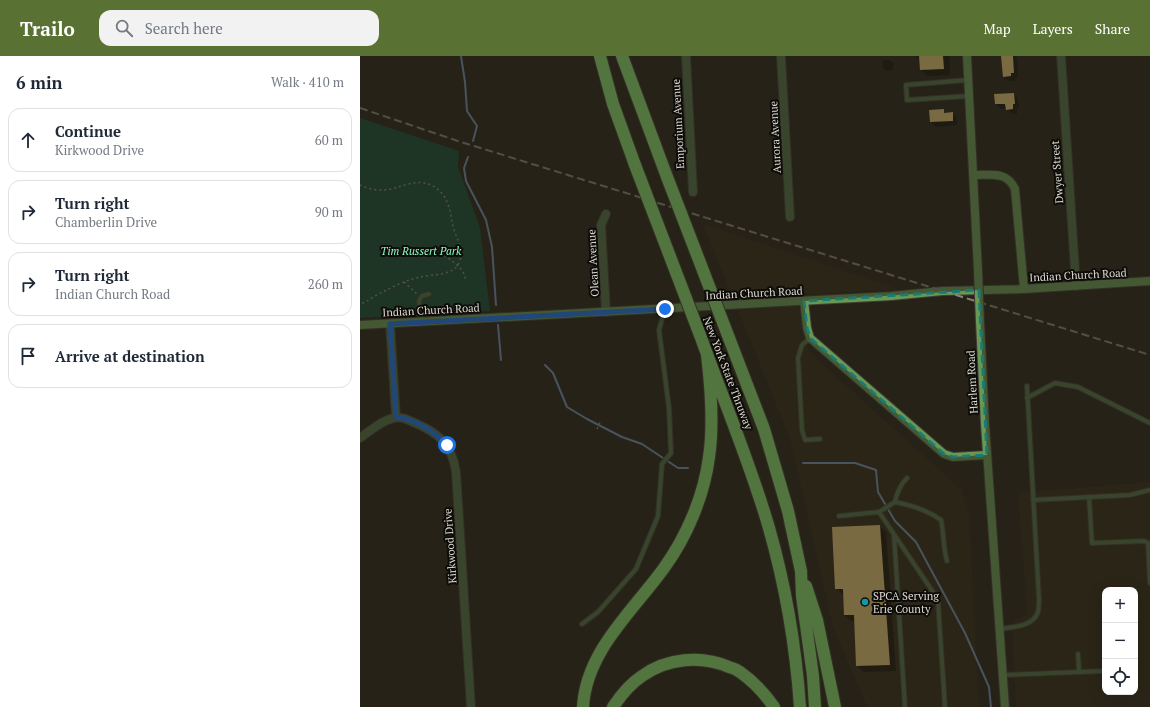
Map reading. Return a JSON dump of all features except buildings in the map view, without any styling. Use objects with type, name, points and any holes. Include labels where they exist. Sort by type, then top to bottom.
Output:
[{"type":"highway","name":"New York State Thruway","points":[[600,56],[613,104],[743,449],[769,530],[782,580],[798,670],[800,707]]},
{"type":"highway","name":"New York State Thruway","points":[[622,56],[764,429],[788,511],[800,571],[813,676],[815,707]]},
{"type":"highway","points":[[583,707],[589,674],[600,652],[664,568],[689,525],[697,503],[705,479],[709,456],[711,398],[707,355]]},
{"type":"highway","points":[[800,571],[817,620],[835,707]]},
{"type":"highway","points":[[613,707],[626,689],[641,676],[657,667],[678,661],[697,659],[718,662],[740,672],[762,692],[774,707]]},
{"type":"main road","name":"Harlem Road","points":[[967,56],[987,455],[1005,707]]},
{"type":"main road","points":[[974,175],[994,175],[1005,177],[1011,181],[1015,189],[1024,289]]},
{"type":"main road","name":"Indian Church Road","points":[[360,325],[891,296],[942,291],[1024,289],[1150,281]]},
{"type":"main road","points":[[804,301],[807,328],[810,338],[944,454],[953,457],[987,455]]},
{"type":"street","name":"Emporium Avenue","points":[[686,56],[693,192]]},
{"type":"street","name":"Aurora Avenue","points":[[781,56],[790,217]]},
{"type":"street","name":"Dwyer Street","points":[[1061,56],[1076,286]]},
{"type":"street","name":"Olean Avenue","points":[[606,214],[601,225],[606,312]]},
{"type":"street","points":[[360,438],[382,422],[396,417],[390,324]]},
{"type":"street","name":"Kirkwood Drive","points":[[396,417],[404,418],[430,430],[447,445],[454,461],[471,707]]},
{"type":"lane","points":[[968,80],[906,85],[907,100],[969,96]]},
{"type":"lane","points":[[422,322],[420,301],[422,296],[429,294]]},
{"type":"lane","points":[[582,624],[598,612],[636,569],[658,516],[662,464],[671,453],[669,408],[659,330],[665,309]]},
{"type":"lane","points":[[810,338],[802,345],[798,358],[802,430],[805,440],[820,439]]},
{"type":"lane","points":[[1027,398],[1055,383],[1078,387],[1150,423]]},
{"type":"lane","points":[[999,629],[1023,625],[1032,621],[1038,612],[1039,599],[1026,386]]},
{"type":"lane","points":[[895,502],[896,493],[901,484],[907,478]]},
{"type":"lane","points":[[1033,500],[1130,495],[1150,490]]},
{"type":"lane","points":[[1090,497],[1092,543],[1144,541],[1148,543],[1150,583]]},
{"type":"lane","points":[[839,516],[879,512],[895,502],[910,505],[931,513],[941,520],[944,533],[945,553],[948,561]]},
{"type":"lane","points":[[879,512],[935,594],[938,602],[945,707]]},
{"type":"lane","points":[[894,535],[906,707]]},
{"type":"lane","points":[[1078,654],[1079,672]]},
{"type":"lane","points":[[1003,675],[1102,671]]},
{"type":"path","points":[[360,185],[380,190],[389,190],[403,184],[419,182],[430,184],[441,191],[448,203],[453,230],[460,247],[461,256],[460,262],[450,271],[442,274],[421,277],[393,286],[360,304]]},
{"type":"path","points":[[440,253],[463,270],[466,274],[466,280]]},
{"type":"path","points":[[404,282],[416,294],[422,296]]},
{"type":"path","points":[[597,429],[601,420]]},
{"type":"highlighted area","points":[[979,290],[987,455],[953,457],[944,454],[810,338],[807,328],[804,301]]},
{"type":"shaded area","points":[[703,224],[898,289],[796,295],[809,352],[962,490],[969,516],[979,707],[867,707],[833,627],[790,439]]},
{"type":"shaded area","points":[[1150,482],[1150,707],[1016,707],[1012,621],[1027,614],[1018,493]]},
{"type":"green space","name":"Tim Russert Park","points":[[360,118],[459,151],[458,167],[480,228],[490,311],[360,318]]},
{"type":"waterway","points":[[461,56],[467,111],[477,126],[473,141]]},
{"type":"waterway","points":[[468,157],[464,168],[466,181],[486,220],[492,247],[496,305]]},
{"type":"waterway","points":[[498,325],[501,360]]},
{"type":"waterway","points":[[545,365],[553,373],[567,407],[622,437],[642,444],[678,468],[688,468]]},
{"type":"waterway","points":[[803,463],[855,463],[876,470],[878,492],[895,521],[916,542],[965,633],[989,687],[991,707]]},
{"type":"railway","points":[[360,108],[461,142],[1150,355]]},
{"type":"place","name":"SPCA Serving Erie County","points":[[865,602]]},
{"type":"route","points":[[447,445],[430,430],[404,418],[396,417],[390,324],[665,309]]}]
